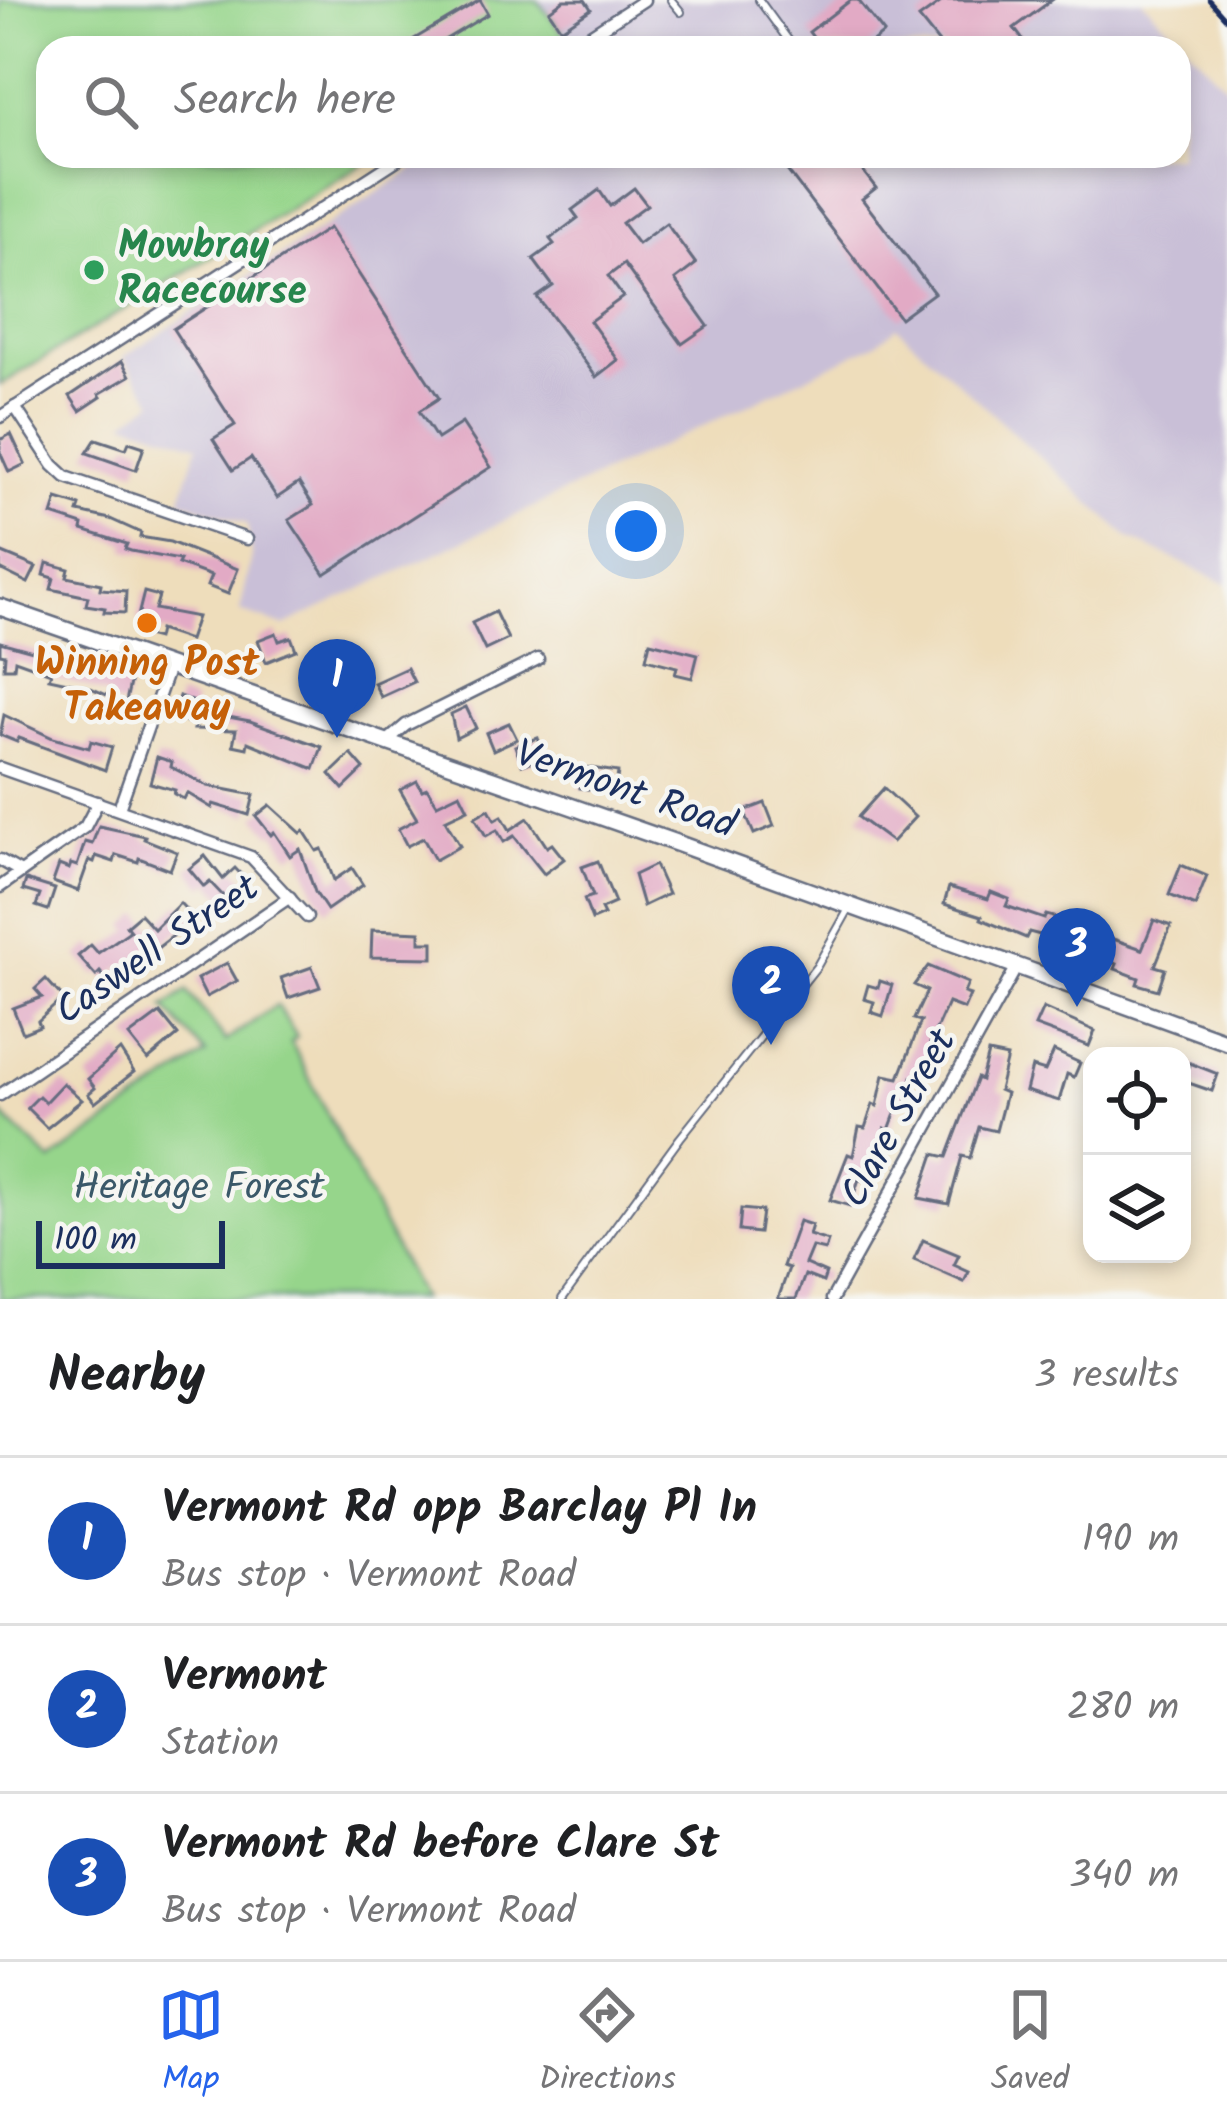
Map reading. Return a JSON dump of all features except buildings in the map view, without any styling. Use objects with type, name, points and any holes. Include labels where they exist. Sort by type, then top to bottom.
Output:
[{"type":"street","points":[[588,36],[644,0]]},
{"type":"street","points":[[0,417],[384,168]]},
{"type":"street","points":[[16,407],[53,465],[66,477],[247,539]]},
{"type":"street","name":"Vermont Road","points":[[0,607],[1227,1042]]},
{"type":"street","points":[[386,742],[406,724],[538,659]]},
{"type":"street","points":[[119,809],[169,667]]},
{"type":"street","points":[[0,768],[251,857],[307,916]]},
{"type":"street","points":[[0,886],[85,827],[98,802]]},
{"type":"street","points":[[0,860],[21,872]]},
{"type":"street","name":"Caswell Street","points":[[0,1095],[290,897]]},
{"type":"street","name":"Clare Street","points":[[832,1299],[1016,968]]},
{"type":"lane","points":[[671,0],[681,12]]},
{"type":"lane","points":[[759,0],[785,36]]},
{"type":"lane","points":[[562,1299],[680,1138],[817,966],[850,907]]},
{"type":"shaded area","points":[[537,0],[1142,0],[1177,36],[568,36]]},
{"type":"shaded area","points":[[1191,50],[1227,87],[1227,584],[1129,538],[897,327],[875,344],[284,626],[240,612],[252,556],[247,524],[180,500],[198,445],[125,421],[154,401],[123,357],[415,168],[1191,168]]},
{"type":"green space","name":"Mowbray Racecourse","points":[[0,0],[537,0],[566,36],[36,36],[36,168],[356,168],[0,385]]},
{"type":"green space","name":"Heritage Forest","points":[[187,991],[226,1041],[277,1005],[297,1037],[291,1042],[421,1299],[0,1299],[0,1113],[51,1161],[206,1054],[164,1007]]},
{"type":"railway","points":[[1209,0],[1227,20]]},
{"type":"place","name":"Mowbray Racecourse","points":[[94,270]]},
{"type":"place","name":"Winning Post Takeaway","points":[[147,623]]},
{"type":"place","name":"Vermont Rd opp Barclay Pl In","points":[[337,738]]},
{"type":"place","name":"Vermont Rd before Clare St","points":[[1077,1007]]},
{"type":"place","name":"Vermont","points":[[771,1045]]}]
